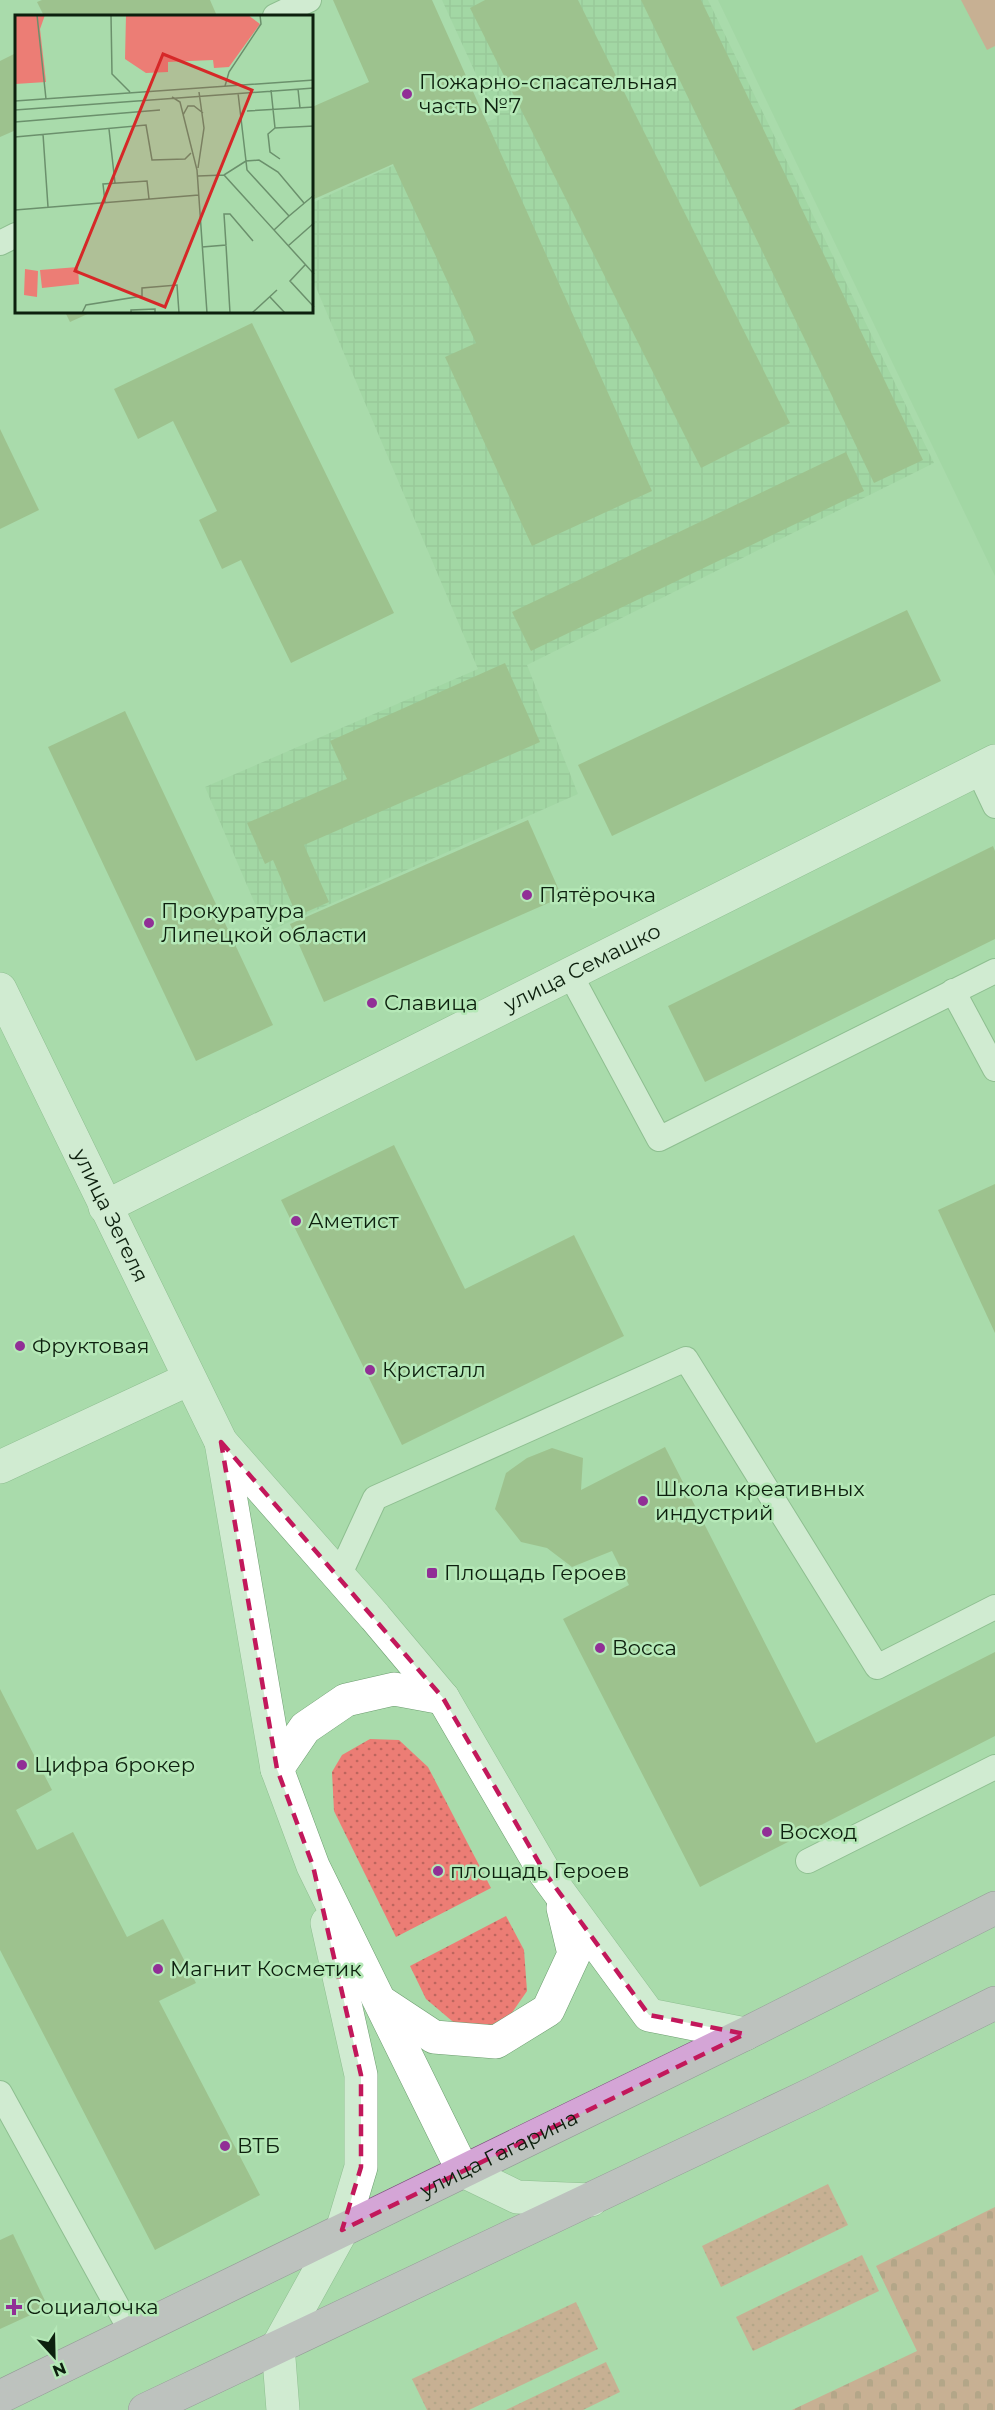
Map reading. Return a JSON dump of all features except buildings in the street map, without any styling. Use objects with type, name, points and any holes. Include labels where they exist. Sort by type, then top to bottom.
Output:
[{"type":"main road","name":"улица Семашко","points":[[105,1207],[986,765]]},
{"type":"main road","name":"улица Зегеля","points":[[0,989],[221,1442]]},
{"type":"main road","points":[[0,1467],[189,1379]]},
{"type":"main road","points":[[221,1442],[443,1698],[545,1873],[649,2015],[745,2034]]},
{"type":"main road","points":[[221,1442],[277,1769],[313,1866],[463,2171],[517,2197],[591,2200]]},
{"type":"main road","points":[[277,1769],[305,1728],[346,1700],[394,1689],[443,1698]]},
{"type":"main road","points":[[283,2410],[278,2346],[342,2230],[361,2167],[361,2075],[313,1866]]},
{"type":"main road","points":[[379,2001],[434,2037],[495,2042],[548,2010],[574,1954],[560,1895]]},
{"type":"main road","name":"улица Гагарина","points":[[0,2397],[745,2034],[995,1908]]},
{"type":"main road","points":[[145,2410],[591,2200],[995,2003]]},
{"type":"lane","points":[[277,15],[309,0]]},
{"type":"lane","points":[[0,243],[15,236]]},
{"type":"lane","points":[[986,765],[995,806]]},
{"type":"lane","points":[[570,974],[659,1139],[995,971]]},
{"type":"lane","points":[[953,992],[995,1070]]},
{"type":"lane","points":[[339,1576],[375,1498],[686,1359],[877,1667],[995,1607]]},
{"type":"lane","points":[[808,1861],[995,1767]]},
{"type":"lane","points":[[0,2093],[132,2333]]},
{"type":"highlighted area","points":[[221,1442],[443,1698],[545,1873],[649,2015],[745,2034],[342,2230],[361,2167],[361,2075],[313,1866],[277,1769]]},
{"type":"shaded area","points":[[442,0],[708,0],[934,463],[527,665],[578,794],[267,932],[205,787],[478,669],[314,283],[314,202],[496,118]]},
{"type":"shaded area","points":[[718,0],[995,0],[995,576]]},
{"type":"green space","points":[[961,0],[995,0],[995,46],[987,50]]},
{"type":"green space","points":[[370,1739],[399,1740],[428,1767],[491,1888],[396,1937],[334,1811],[332,1772],[342,1755]]},
{"type":"green space","points":[[506,1916],[524,1950],[527,1991],[509,2017],[484,2028],[458,2026],[426,1999],[410,1966]]},
{"type":"green space","points":[[828,2184],[848,2225],[721,2287],[702,2246]]},
{"type":"green space","points":[[995,2207],[995,2410],[792,2410],[917,2351],[876,2266]]},
{"type":"green space","points":[[862,2255],[879,2291],[753,2351],[736,2317]]},
{"type":"green space","points":[[576,2302],[598,2349],[469,2410],[427,2410],[412,2379]]},
{"type":"green space","points":[[606,2362],[620,2392],[583,2410],[506,2410]]},
{"type":"place","name":"Пожарно-спасательная часть №7","points":[[407,94]]},
{"type":"place","name":"Пятёрочка","points":[[527,895]]},
{"type":"place","name":"Прокуратура Липецкой области","points":[[149,923]]},
{"type":"place","name":"Славица","points":[[372,1003]]},
{"type":"place","name":"Аметист","points":[[296,1221]]},
{"type":"place","name":"Фруктовая","points":[[20,1346]]},
{"type":"place","name":"Кристалл","points":[[370,1370]]},
{"type":"place","name":"Школа креативных индустрий","points":[[643,1501]]},
{"type":"place","name":"Площадь Героев","points":[[432,1573]]},
{"type":"place","name":"Bocca","points":[[600,1648]]},
{"type":"place","name":"Цифра брокер","points":[[22,1765]]},
{"type":"place","name":"Восход","points":[[767,1832]]},
{"type":"place","name":"площадь Героев","points":[[438,1871]]},
{"type":"place","name":"Магнит Косметик","points":[[158,1969]]},
{"type":"place","name":"ВТБ","points":[[225,2146]]},
{"type":"place","name":"Социалочка","points":[[14,2307]]}]
